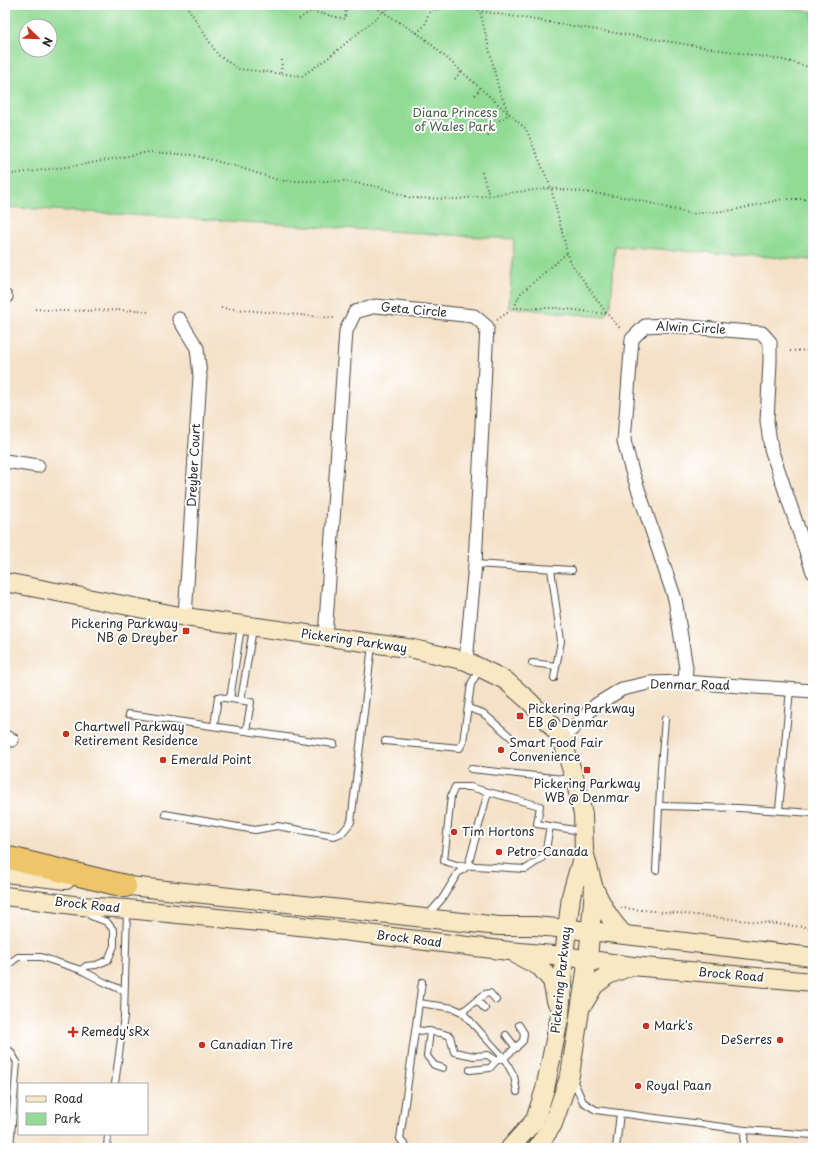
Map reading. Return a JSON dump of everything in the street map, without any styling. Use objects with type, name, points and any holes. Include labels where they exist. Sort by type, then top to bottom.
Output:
[{"type":"highway","points":[[5,857],[126,886]]},
{"type":"main road","name":"Pickering Parkway","points":[[5,582],[185,617],[414,649],[473,665],[505,680],[544,716],[562,739],[575,780],[583,814],[581,858],[571,896],[588,959],[570,1075],[553,1124],[537,1148]]},
{"type":"main road","name":"Pickering Parkway","points":[[510,1148],[535,1120],[544,1089],[560,1015],[564,956],[579,930],[594,889],[581,858]]},
{"type":"main road","name":"Brock Road","points":[[5,873],[499,926],[535,926],[579,930],[813,957]]},
{"type":"main road","points":[[594,889],[606,913],[617,928],[625,935]]},
{"type":"main road","name":"Brock Road","points":[[5,896],[81,906],[127,909],[309,927],[509,951],[564,956],[632,966],[813,982]]},
{"type":"main road","points":[[509,951],[540,967],[552,981],[560,1015]]},
{"type":"main road","points":[[581,1007],[594,986],[608,975],[632,966]]},
{"type":"street","name":"Geta Circle","points":[[325,637],[346,331],[355,312],[376,306],[474,316],[487,327]]},
{"type":"street","name":"Dreyber Court","points":[[179,319],[197,348],[200,376],[185,617]]},
{"type":"street","name":"Alwin Circle","points":[[686,682],[686,668],[675,599],[631,468],[624,441],[632,339],[645,326],[665,325],[762,333],[770,342],[767,421],[770,449],[813,572]]},
{"type":"street","points":[[473,665],[475,564],[487,327]]},
{"type":"street","points":[[5,461],[38,466]]},
{"type":"street","name":"Denmar Road","points":[[562,739],[596,705],[622,689],[649,684],[686,682],[813,691]]},
{"type":"lane","points":[[475,564],[572,570]]},
{"type":"lane","points":[[551,569],[561,641],[554,678]]},
{"type":"lane","points":[[230,699],[247,626]]},
{"type":"lane","points":[[241,700],[247,626]]},
{"type":"lane","points":[[165,814],[255,830],[277,826],[334,836],[342,833],[350,822],[372,643]]},
{"type":"lane","points":[[532,662],[556,666]]},
{"type":"lane","points":[[385,741],[460,748],[463,742],[473,665]]},
{"type":"lane","points":[[779,810],[790,689]]},
{"type":"lane","points":[[214,726],[218,697],[241,700],[251,702],[246,731]]},
{"type":"lane","points":[[468,708],[483,713],[513,739]]},
{"type":"lane","points":[[129,714],[334,744]]},
{"type":"lane","points":[[656,870],[665,719]]},
{"type":"lane","points":[[471,769],[575,780]]},
{"type":"lane","points":[[550,826],[546,849],[542,858],[526,869],[457,865],[444,861],[451,796],[454,788],[470,787],[540,806],[537,824],[583,831]]},
{"type":"lane","points":[[424,918],[442,899],[458,872],[468,866],[488,792]]},
{"type":"lane","points":[[660,806],[697,806],[813,813]]},
{"type":"lane","points":[[81,906],[88,914],[107,922],[114,931],[114,946],[108,960],[96,965],[86,966],[81,970]]},
{"type":"lane","points":[[115,1083],[124,1016],[127,909]]},
{"type":"lane","points":[[5,967],[18,957],[41,957],[81,970],[124,991]]},
{"type":"lane","points":[[407,1148],[400,1139],[422,982]]},
{"type":"lane","points":[[462,1012],[485,994],[490,993],[496,1000]]},
{"type":"lane","points":[[477,1000],[485,1009]]},
{"type":"lane","points":[[419,1003],[453,1008],[462,1012],[504,1058],[514,1076],[517,1092]]},
{"type":"lane","points":[[470,1070],[490,1068],[496,1061],[504,1058],[516,1048],[523,1041],[524,1033],[518,1025]]},
{"type":"lane","points":[[416,1030],[430,1031],[450,1036],[454,1052],[474,1056],[488,1055],[496,1061]]},
{"type":"lane","points":[[430,1031],[426,1056],[434,1065],[443,1068]]},
{"type":"lane","points":[[506,1035],[516,1048]]},
{"type":"lane","points":[[5,1048],[10,1051],[17,1062],[10,1148]]},
{"type":"lane","points":[[570,1075],[583,1102],[596,1110],[745,1130],[813,1135]]},
{"type":"lane","points":[[616,1148],[620,1113]]},
{"type":"lane","points":[[743,1148],[745,1130]]},
{"type":"lane","points":[[107,1148],[108,1135]]},
{"type":"path","points":[[186,5],[218,55],[239,69],[302,76],[328,58],[392,5]]},
{"type":"path","points":[[299,19],[311,11],[345,19],[346,5]]},
{"type":"path","points":[[372,5],[423,37],[526,129],[551,188],[569,260],[607,314],[620,328]]},
{"type":"path","points":[[417,33],[425,25],[431,10],[440,9],[449,5]]},
{"type":"path","points":[[472,5],[480,11],[783,60],[813,68]]},
{"type":"path","points":[[481,5],[480,11],[499,90],[509,114]]},
{"type":"path","points":[[280,74],[282,60]]},
{"type":"path","points":[[455,78],[461,72]]},
{"type":"path","points":[[475,95],[480,89]]},
{"type":"path","points":[[488,136],[490,127],[509,114]]},
{"type":"path","points":[[5,173],[12,174],[81,165],[149,152],[193,155],[235,166],[281,181],[344,181],[379,187],[411,198],[458,199],[551,188],[631,198],[692,214],[734,210],[783,198],[813,199]]},
{"type":"path","points":[[482,172],[489,195]]},
{"type":"path","points":[[487,327],[514,308],[520,294],[567,253]]},
{"type":"path","points":[[221,308],[334,318]]},
{"type":"path","points":[[514,308],[558,308],[607,314]]},
{"type":"path","points":[[35,310],[138,310],[148,312]]},
{"type":"path","points":[[790,351],[813,350]]},
{"type":"path","points":[[615,907],[813,928]]},
{"type":"green space","name":"Diana Princess of Wales Park","points":[[5,5],[759,5],[813,12],[813,260],[615,246],[611,305],[604,317],[509,307],[514,239],[5,207]]},
{"type":"place","name":"Pickering Parkway NB @ Dreyber","points":[[186,631]]},
{"type":"place","name":"Pickering Parkway EB @ Denmar","points":[[520,716]]},
{"type":"place","name":"Chartwell Parkway Retirement Residence","points":[[66,734]]},
{"type":"place","name":"Smart Food Fair Convenience","points":[[501,750]]},
{"type":"place","name":"Emerald Point","points":[[163,760]]},
{"type":"place","name":"Pickering Parkway WB @ Denmar","points":[[587,770]]},
{"type":"place","name":"Tim Hortons","points":[[454,832]]},
{"type":"place","name":"Petro-Canada","points":[[499,852]]},
{"type":"place","name":"Mark's","points":[[646,1026]]},
{"type":"place","name":"Remedy'sRx","points":[[73,1032]]},
{"type":"place","name":"DeSerres","points":[[780,1040]]},
{"type":"place","name":"Canadian Tire","points":[[202,1045]]},
{"type":"place","name":"Royal Paan","points":[[638,1086]]}]
